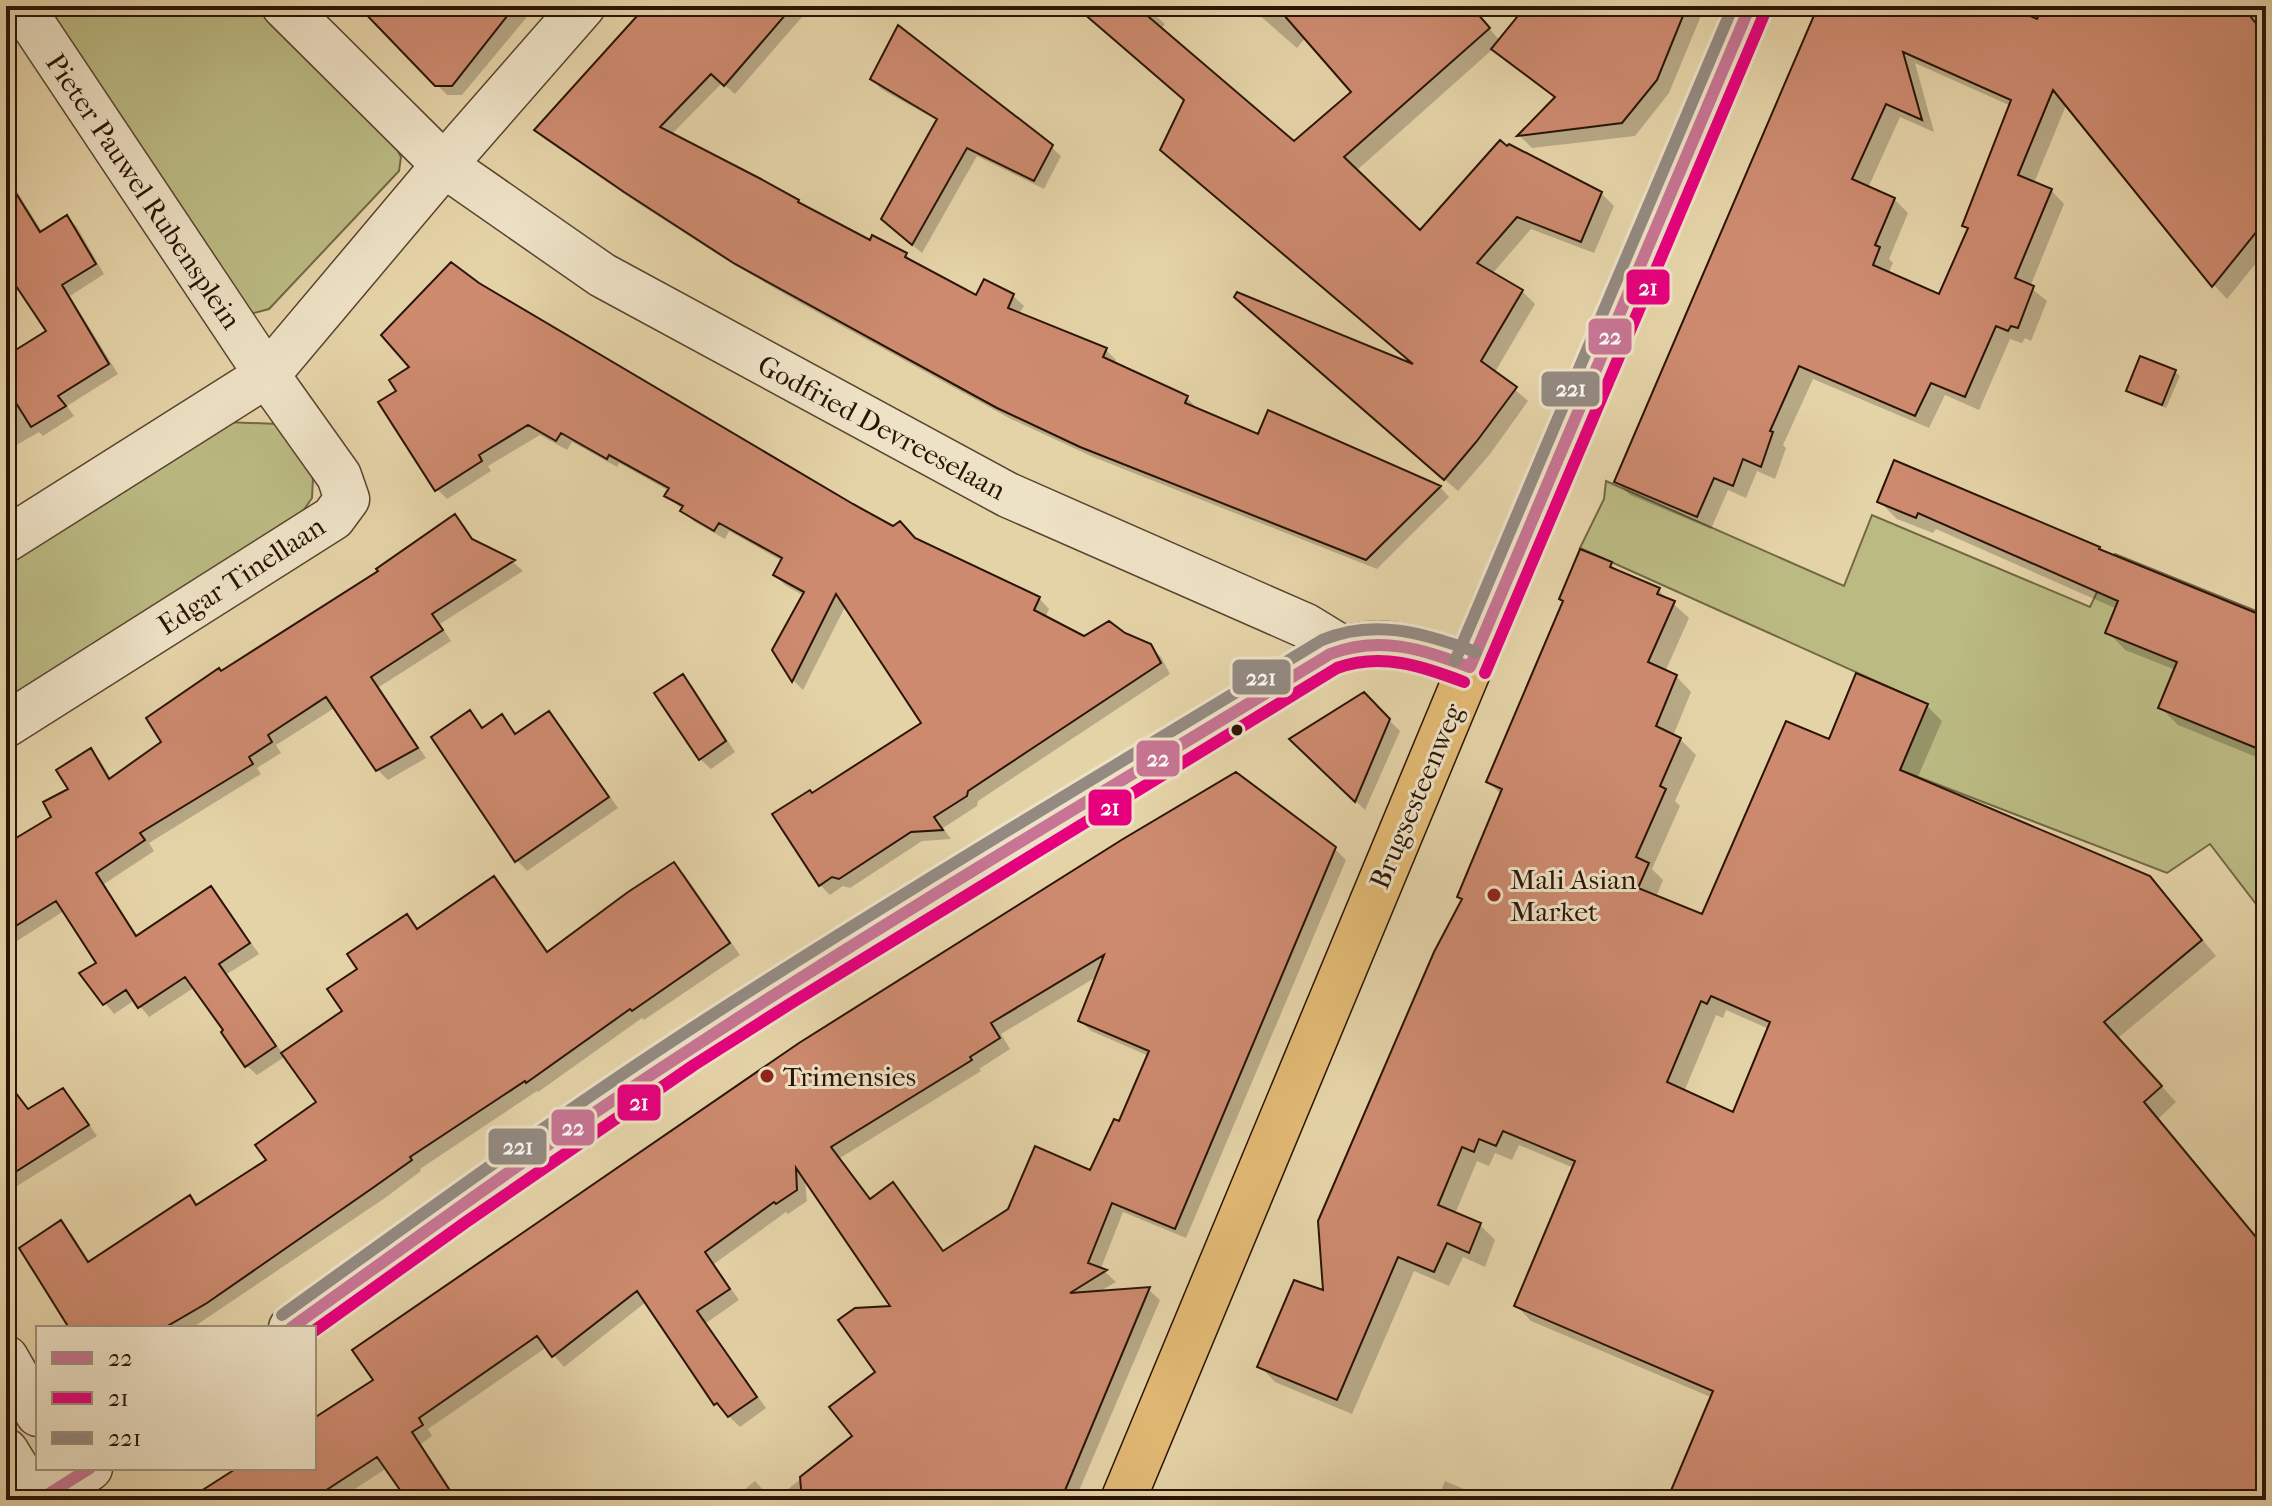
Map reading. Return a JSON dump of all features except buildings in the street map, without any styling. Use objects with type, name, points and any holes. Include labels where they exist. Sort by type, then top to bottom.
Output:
[{"type":"main road","name":"Brugsesteenweg","points":[[1123,1500],[1750,6]]},
{"type":"street","name":"Pieter Pauwel Rubensplein","points":[[21,6],[267,375]]},
{"type":"street","points":[[284,6],[444,165]]},
{"type":"street","points":[[6,540],[267,375],[583,6]]},
{"type":"street","name":"Godfried Devreeselaan","points":[[444,165],[602,275],[994,488],[1306,626],[1342,648]]},
{"type":"street","name":"Edgar Tinellaan","points":[[6,725],[333,518],[347,499],[339,476],[267,375]]},
{"type":"street","points":[[294,1326],[685,1052],[1295,674],[1342,648],[1358,644],[1402,645],[1470,667]]},
{"type":"street","points":[[6,1358],[36,1410]]},
{"type":"street","points":[[6,1451],[36,1468]]},
{"type":"street","points":[[39,1470],[66,1486]]},
{"type":"shaded area","points":[[32,6],[254,6],[396,147],[401,157],[399,171],[269,309],[254,313],[238,310]]},
{"type":"shaded area","points":[[225,422],[279,424],[313,477],[312,498],[301,514],[6,700],[6,562]]},
{"type":"shaded area","points":[[1606,481],[1844,586],[1872,515],[2090,607],[2115,554],[2266,615],[2266,917],[2210,844],[2167,873],[1900,770],[1927,704],[1580,548],[1604,499]]},
{"type":"transit line","name":"221","points":[[1455,661],[1733,6]]},
{"type":"transit line","name":"22","points":[[1470,667],[1750,6]]},
{"type":"transit line","name":"21","points":[[1485,673],[1765,12]]},
{"type":"transit line","name":"221","points":[[282,1315],[680,1036],[919,885],[1322,640],[1341,633],[1380,629],[1418,634],[1476,652]]},
{"type":"transit line","name":"22","points":[[294,1326],[638,1083],[928,899],[1330,654],[1366,645],[1384,645],[1418,650],[1470,667]]},
{"type":"transit line","name":"21","points":[[316,1330],[694,1065],[1337,668],[1353,663],[1385,661],[1417,666],[1464,682]]},
{"type":"transit line","name":"22","points":[[39,1500],[87,1470]]},
{"type":"place","name":"Mali Asian Market","points":[[1494,895]]},
{"type":"place","name":"Trimensies","points":[[767,1076]]}]
